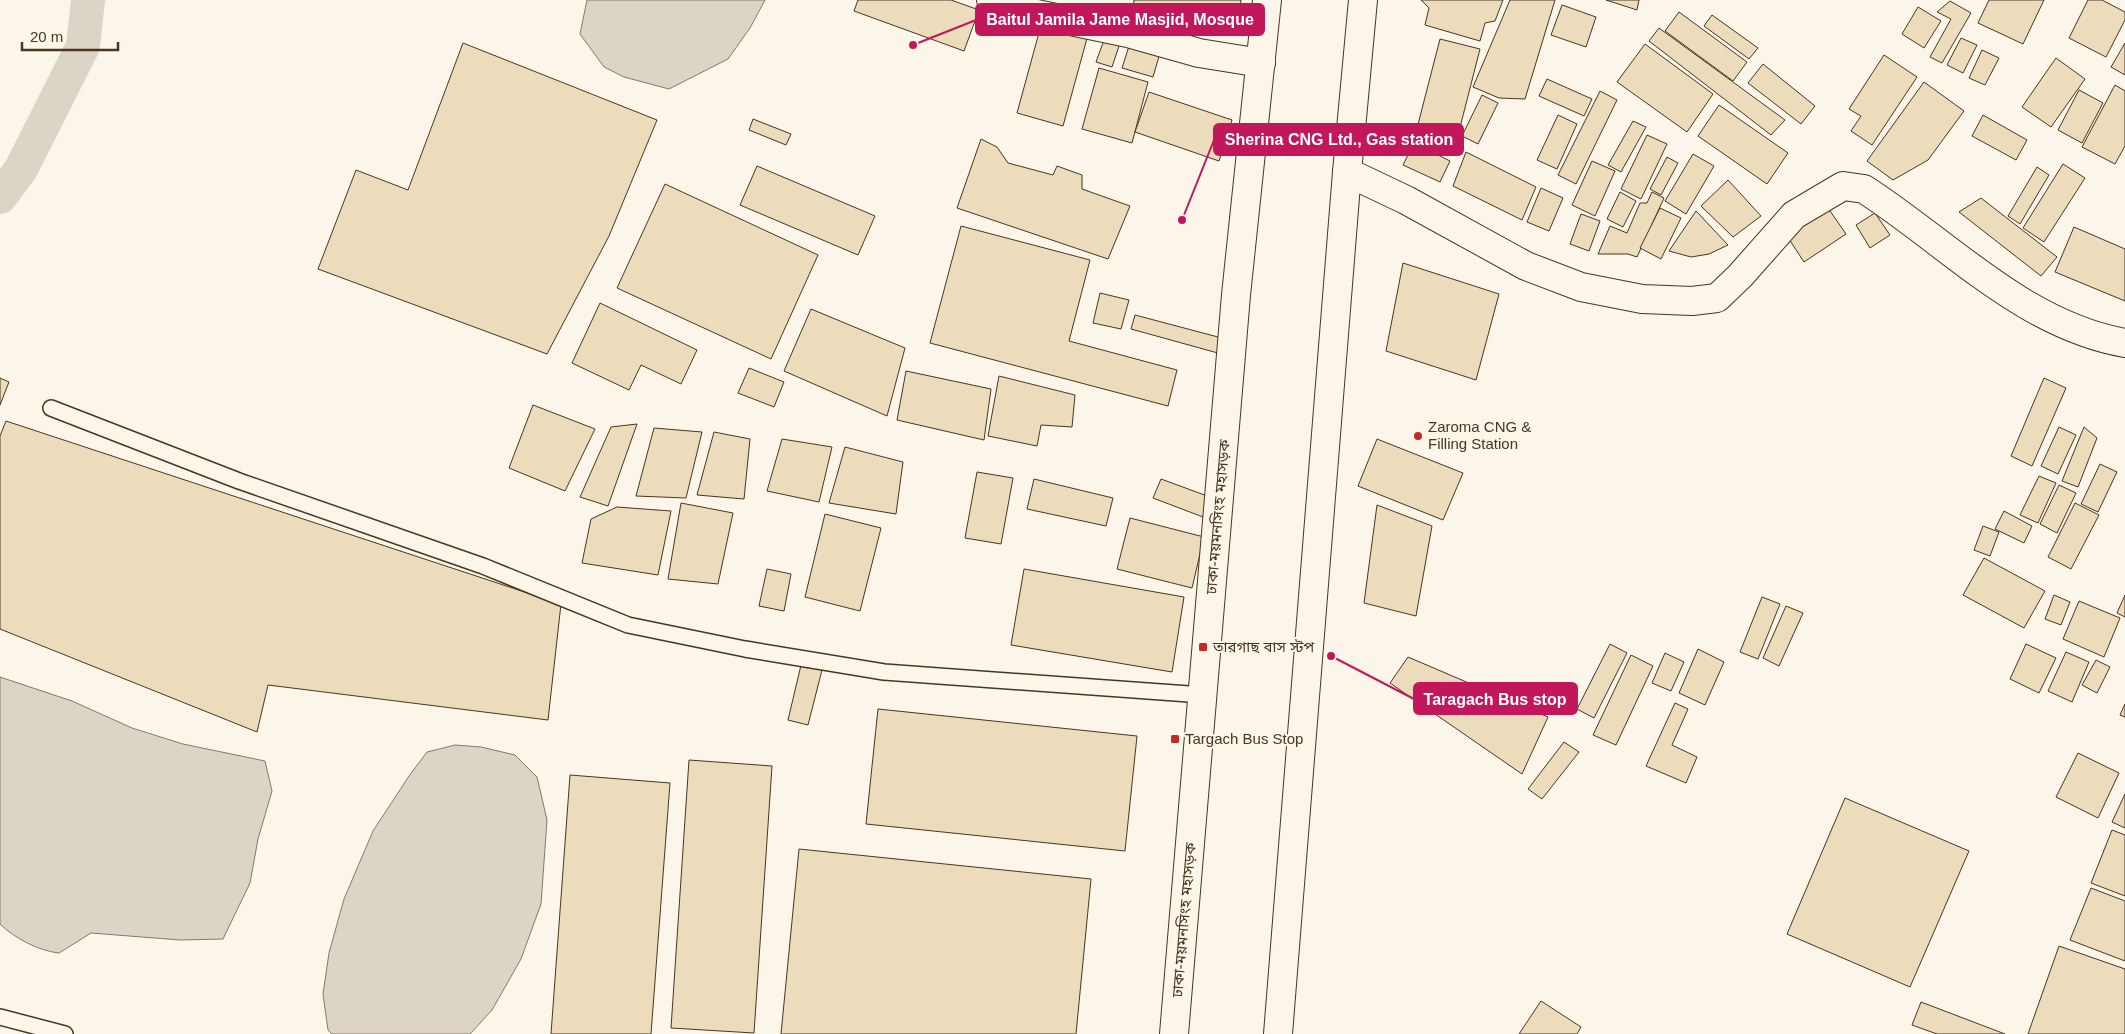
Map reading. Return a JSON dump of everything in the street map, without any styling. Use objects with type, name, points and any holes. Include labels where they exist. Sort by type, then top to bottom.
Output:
[{"type":"main road","points":[[991,0],[1032,13],[1128,33],[1198,53],[1260,63]]},
{"type":"main road","name":"ঢাকা-ময়মনসিংহ মহাসড়ক","points":[[1174,1034],[1236,295],[1266,0]]},
{"type":"main road","points":[[1278,1034],[1347,172],[1363,0]]},
{"type":"main road","points":[[1347,172],[1406,200],[1526,266],[1581,287],[1642,299],[1692,301],[1717,298],[1740,276],[1794,216],[1843,186],[1864,189],[2018,300],[2067,326],[2125,343]]},
{"type":"lane","points":[[51,408],[239,481],[483,566],[628,625],[745,649],[884,672],[1202,695]]},
{"type":"lane","points":[[0,1017],[65,1034]]},
{"type":"shaded area","points":[[587,0],[765,0],[750,28],[728,59],[669,89],[624,77],[604,67],[580,34]]},
{"type":"shaded area","points":[[0,677],[72,701],[132,728],[183,744],[265,761],[272,791],[258,839],[250,883],[223,939],[180,940],[91,933],[59,953],[43,950],[27,943],[0,924]]},
{"type":"shaded area","points":[[455,745],[481,747],[515,755],[537,777],[547,820],[541,904],[521,959],[492,1010],[470,1034],[332,1034],[328,1030],[323,994],[329,953],[344,899],[373,831],[409,776],[427,752]]},
{"type":"building","points":[[858,0],[951,0],[979,10],[964,51],[854,11]]},
{"type":"building","points":[[1134,0],[1241,0],[1236,32],[1133,9]]},
{"type":"building","points":[[1421,0],[1503,0],[1495,21],[1485,23],[1480,41],[1425,25],[1429,8]]},
{"type":"building","points":[[1510,0],[1555,0],[1525,99],[1499,98],[1473,87]]},
{"type":"building","points":[[1606,0],[1639,0],[1637,10]]},
{"type":"building","points":[[1989,0],[2044,0],[2023,44],[1978,23]]},
{"type":"building","points":[[2088,0],[2102,0],[2125,12],[2125,20],[2106,57],[2069,38]]},
{"type":"building","points":[[1950,1],[1971,13],[1942,63],[1930,57],[1951,19],[1937,12]]},
{"type":"building","points":[[1562,5],[1596,17],[1586,47],[1551,35]]},
{"type":"building","points":[[1918,7],[1941,21],[1924,48],[1902,34]]},
{"type":"building","points":[[1679,12],[1747,62],[1733,81],[1665,31]]},
{"type":"building","points":[[1712,15],[1758,48],[1749,59],[1704,26]]},
{"type":"building","points":[[1043,18],[1089,31],[1063,126],[1017,113]]},
{"type":"building","points":[[1659,28],[1785,120],[1771,135],[1649,41]]},
{"type":"building","points":[[1107,32],[1122,37],[1112,67],[1096,62]]},
{"type":"building","points":[[1132,37],[1162,46],[1153,77],[1122,68]]},
{"type":"building","points":[[1961,38],[1977,45],[1963,73],[1947,65]]},
{"type":"building","points":[[1440,39],[1480,49],[1455,147],[1415,136]]},
{"type":"building","points":[[463,43],[657,120],[609,236],[547,354],[318,269],[356,170],[408,190]]},
{"type":"building","points":[[2125,43],[2125,75],[2111,67]]},
{"type":"building","points":[[1645,44],[1713,94],[1687,132],[1617,82]]},
{"type":"building","points":[[1982,50],[1999,58],[1985,85],[1969,78]]},
{"type":"building","points":[[1884,55],[1917,77],[1872,145],[1851,131],[1861,116],[1849,109]]},
{"type":"building","points":[[2056,58],[2085,79],[2051,127],[2022,107]]},
{"type":"building","points":[[1763,64],[1815,106],[1801,124],[1748,83]]},
{"type":"building","points":[[1099,68],[1148,82],[1132,143],[1082,129]]},
{"type":"building","points":[[1547,79],[1592,99],[1584,116],[1539,96]]},
{"type":"building","points":[[1924,82],[1964,111],[1928,160],[1893,180],[1867,161]]},
{"type":"building","points":[[2115,85],[2125,91],[2125,146],[2115,164],[2082,147]]},
{"type":"building","points":[[2079,90],[2103,103],[2082,143],[2058,130]]},
{"type":"building","points":[[1600,91],[1617,100],[1576,184],[1558,175]]},
{"type":"building","points":[[1149,92],[1232,120],[1219,161],[1135,132]]},
{"type":"building","points":[[1482,95],[1498,103],[1478,144],[1462,136]]},
{"type":"building","points":[[1719,105],[1788,153],[1767,184],[1698,136]]},
{"type":"building","points":[[1558,115],[1577,124],[1557,169],[1537,160]]},
{"type":"building","points":[[1983,115],[2027,140],[2016,160],[1972,136]]},
{"type":"building","points":[[753,119],[791,134],[786,145],[749,130]]},
{"type":"building","points":[[1633,121],[1646,127],[1621,172],[1608,165]]},
{"type":"building","points":[[1647,135],[1667,144],[1641,199],[1621,189]]},
{"type":"building","points":[[981,139],[997,147],[1008,163],[1053,175],[1057,166],[1082,175],[1082,189],[1130,206],[1108,259],[957,208]]},
{"type":"building","points":[[1414,143],[1450,161],[1440,182],[1403,165]]},
{"type":"building","points":[[1466,152],[1536,187],[1522,220],[1453,186]]},
{"type":"building","points":[[1693,154],[1714,166],[1686,214],[1665,201]]},
{"type":"building","points":[[1667,157],[1678,163],[1661,195],[1650,189]]},
{"type":"building","points":[[1592,161],[1615,171],[1595,216],[1572,205]]},
{"type":"building","points":[[2063,164],[2085,178],[2044,242],[2023,228]]},
{"type":"building","points":[[757,166],[875,216],[858,255],[740,205]]},
{"type":"building","points":[[2037,167],[2049,175],[2020,224],[2008,216]]},
{"type":"building","points":[[1728,180],[1761,216],[1733,237],[1701,206]]},
{"type":"building","points":[[665,184],[818,255],[771,359],[617,288]]},
{"type":"building","points":[[1541,188],[1563,198],[1549,231],[1527,222]]},
{"type":"building","points":[[1620,192],[1636,201],[1623,227],[1607,219]]},
{"type":"building","points":[[1652,192],[1664,198],[1637,257],[1628,254],[1598,254],[1610,226],[1627,233],[1640,203],[1647,203]]},
{"type":"building","points":[[1981,198],[2057,257],[2041,276],[1959,212]]},
{"type":"building","points":[[1660,208],[1681,218],[1661,259],[1640,248]]},
{"type":"building","points":[[1828,208],[1846,234],[1804,262],[1787,236]]},
{"type":"building","points":[[1696,211],[1728,245],[1709,254],[1691,257],[1669,251]]},
{"type":"building","points":[[1875,213],[1890,235],[1870,248],[1856,225]]},
{"type":"building","points":[[1581,214],[1600,221],[1589,251],[1570,244]]},
{"type":"building","points":[[961,226],[1090,260],[1069,341],[1177,370],[1168,406],[930,343]]},
{"type":"building","points":[[2074,227],[2125,249],[2125,301],[2055,272]]},
{"type":"building","points":[[1403,263],[1499,294],[1476,380],[1386,351]]},
{"type":"building","points":[[1100,293],[1129,300],[1121,329],[1093,323]]},
{"type":"building","points":[[600,303],[697,350],[681,384],[641,365],[629,390],[572,363]]},
{"type":"building","points":[[811,309],[905,348],[887,416],[784,371]]},
{"type":"building","points":[[1135,315],[1218,337],[1225,355],[1131,329]]},
{"type":"building","points":[[749,368],[784,382],[774,407],[738,393]]},
{"type":"building","points":[[906,371],[991,389],[984,440],[897,420]]},
{"type":"building","points":[[999,376],[1075,395],[1072,427],[1041,425],[1037,446],[988,436]]},
{"type":"building","points":[[0,378],[9,382],[0,405]]},
{"type":"building","points":[[2044,378],[2066,388],[2032,466],[2011,456]]},
{"type":"building","points":[[533,405],[595,429],[565,491],[509,468]]},
{"type":"building","points":[[6,421],[561,604],[548,720],[268,685],[257,732],[0,629],[0,436]]},
{"type":"building","points":[[637,424],[608,506],[580,497],[611,427]]},
{"type":"building","points":[[2059,427],[2076,435],[2058,474],[2041,466]]},
{"type":"building","points":[[2084,427],[2097,438],[2078,487],[2062,481]]},
{"type":"building","points":[[654,428],[702,432],[686,498],[636,496]]},
{"type":"building","points":[[714,432],[750,439],[744,499],[697,495]]},
{"type":"building","points":[[782,439],[832,447],[819,502],[767,491]]},
{"type":"building","points":[[1377,439],[1463,473],[1443,520],[1358,486]]},
{"type":"building","points":[[845,447],[903,462],[896,514],[829,503]]},
{"type":"building","points":[[2100,464],[2117,472],[2098,512],[2081,504]]},
{"type":"building","points":[[977,472],[1013,478],[1001,544],[965,538]]},
{"type":"building","points":[[2039,476],[2056,483],[2038,523],[2020,515]]},
{"type":"building","points":[[1034,479],[1113,498],[1106,526],[1027,509]]},
{"type":"building","points":[[1161,479],[1210,497],[1203,517],[1153,498]]},
{"type":"building","points":[[2059,485],[2076,493],[2057,533],[2040,524]]},
{"type":"building","points":[[681,503],[733,513],[718,584],[668,579]]},
{"type":"building","points":[[2075,503],[2099,515],[2071,569],[2048,557]]},
{"type":"building","points":[[1377,505],[1432,526],[1416,616],[1364,603]]},
{"type":"building","points":[[617,507],[671,511],[658,575],[582,563],[591,519]]},
{"type":"building","points":[[2004,511],[2032,526],[2024,543],[1995,529]]},
{"type":"building","points":[[825,514],[881,528],[860,611],[805,597]]},
{"type":"building","points":[[1130,518],[1204,537],[1192,588],[1117,569]]},
{"type":"building","points":[[1983,526],[1999,532],[1990,556],[1974,550]]},
{"type":"building","points":[[1984,558],[2045,591],[2024,628],[1963,595]]},
{"type":"building","points":[[767,569],[791,574],[784,611],[759,606]]},
{"type":"building","points":[[1024,569],[1184,597],[1172,672],[1011,645]]},
{"type":"building","points":[[2054,595],[2070,602],[2061,625],[2045,619]]},
{"type":"building","points":[[2125,595],[2125,617],[2117,613]]},
{"type":"building","points":[[1762,597],[1780,604],[1758,659],[1740,652]]},
{"type":"building","points":[[2079,601],[2120,618],[2104,657],[2063,639]]},
{"type":"building","points":[[1786,606],[1803,613],[1779,666],[1763,658]]},
{"type":"building","points":[[1610,644],[1627,653],[1594,718],[1577,709]]},
{"type":"building","points":[[2026,644],[2056,658],[2039,693],[2010,679]]},
{"type":"building","points":[[1698,649],[1724,662],[1705,705],[1679,693]]},
{"type":"building","points":[[2066,652],[2089,662],[2072,702],[2048,691]]},
{"type":"building","points":[[1665,653],[1684,662],[1671,691],[1652,683]]},
{"type":"building","points":[[1631,655],[1653,666],[1616,745],[1593,735]]},
{"type":"building","points":[[1408,657],[1548,717],[1522,774],[1390,683]]},
{"type":"building","points":[[2096,660],[2110,667],[2097,693],[2082,685]]},
{"type":"building","points":[[802,661],[823,666],[808,725],[788,720]]},
{"type":"building","points":[[1675,703],[1688,709],[1672,745],[1697,757],[1686,783],[1646,766]]},
{"type":"building","points":[[2125,704],[2125,717],[2120,715]]},
{"type":"building","points":[[878,709],[1137,736],[1125,851],[866,824]]},
{"type":"building","points":[[1564,742],[1579,752],[1542,799],[1528,789]]},
{"type":"building","points":[[2078,753],[2119,773],[2098,818],[2056,797]]},
{"type":"building","points":[[689,760],[772,766],[754,1033],[671,1028]]},
{"type":"building","points":[[570,775],[670,783],[651,1034],[551,1034]]},
{"type":"building","points":[[2125,794],[2125,828],[2112,822]]},
{"type":"building","points":[[1845,798],[1969,851],[1910,987],[1787,934]]},
{"type":"building","points":[[2112,830],[2125,835],[2125,896],[2091,883]]},
{"type":"building","points":[[799,849],[1091,879],[1076,1034],[781,1034]]},
{"type":"building","points":[[2091,888],[2125,901],[2125,961],[2070,940]]},
{"type":"building","points":[[2059,946],[2125,969],[2125,1034],[2028,1034]]},
{"type":"building","points":[[1541,1001],[1581,1027],[1577,1034],[1519,1034]]},
{"type":"building","points":[[1921,1002],[2005,1034],[1937,1034],[1912,1025]]},
{"type":"waterway","points":[[0,197],[21,169],[83,46],[88,0]]},
{"type":"place","name":"Baitul Jamila Jame Masjid, Mosque","points":[[913,45]]},
{"type":"place","name":"Sherina CNG Ltd., Gas station","points":[[1182,220]]},
{"type":"place","name":"Zaroma CNG & Filling Station","points":[[1418,436]]},
{"type":"place","name":"তারগাছ বাস স্টপ","points":[[1203,647]]},
{"type":"place","name":"Taragach Bus stop","points":[[1331,656]]},
{"type":"place","name":"Targach Bus Stop","points":[[1175,739]]}]
